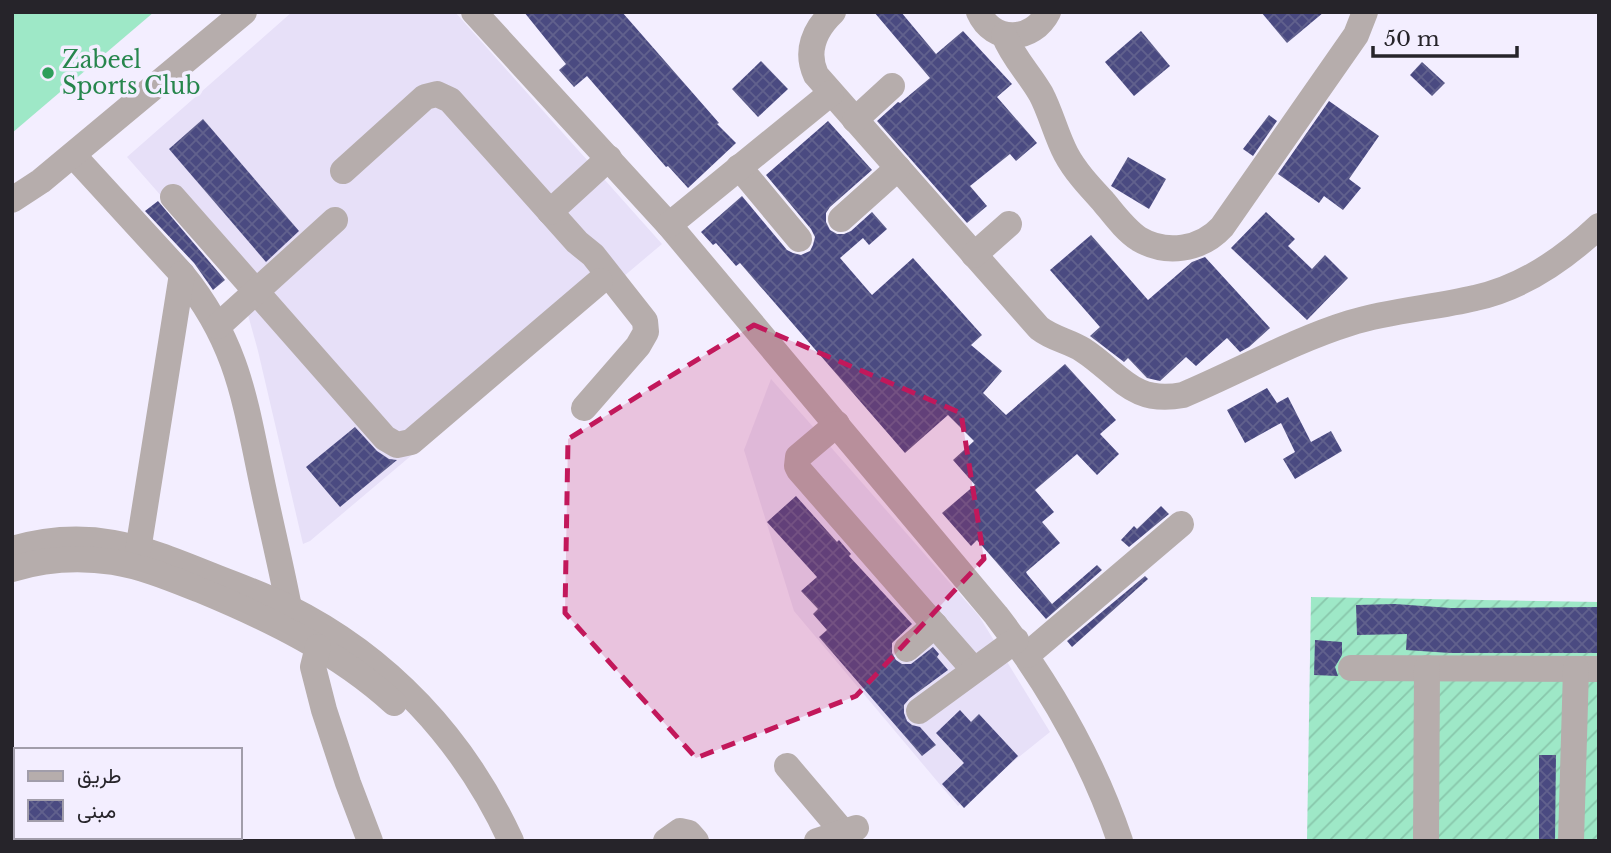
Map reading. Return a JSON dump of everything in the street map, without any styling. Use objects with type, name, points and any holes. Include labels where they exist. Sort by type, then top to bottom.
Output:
[{"type":"street","points":[[12,200],[41,181],[244,12]]},
{"type":"street","points":[[474,12],[669,225],[1021,648],[1055,699],[1079,744],[1101,790],[1120,841]]},
{"type":"street","points":[[834,12],[816,33],[810,54],[816,75],[1047,334],[1082,349],[1136,392],[1159,398],[1183,395],[1348,324],[1398,310],[1479,298],[1506,288],[1558,261],[1599,226]]},
{"type":"street","points":[[979,12],[987,25],[1004,35],[1025,34],[1042,23],[1048,12]]},
{"type":"street","points":[[1004,35],[1015,59],[1039,92],[1066,155],[1078,173],[1139,239],[1177,248],[1203,242],[1214,236],[1222,227],[1356,35],[1365,12]]},
{"type":"street","points":[[855,120],[892,86]]},
{"type":"street","points":[[669,225],[831,93]]},
{"type":"street","points":[[343,171],[425,97],[437,94],[450,100],[577,242],[593,255],[645,321],[646,332],[638,346],[584,408]]},
{"type":"street","points":[[72,155],[182,274],[218,326],[233,358],[293,633]]},
{"type":"street","points":[[550,212],[609,158]]},
{"type":"street","points":[[739,167],[799,239]]},
{"type":"street","points":[[841,219],[898,168]]},
{"type":"street","points":[[173,197],[390,443],[411,442],[600,281]]},
{"type":"street","points":[[218,326],[335,220]]},
{"type":"street","points":[[974,255],[1009,224]]},
{"type":"street","points":[[577,242],[584,261],[637,325],[640,332],[638,346]]},
{"type":"street","points":[[137,557],[182,274]]},
{"type":"street","points":[[836,424],[801,454],[797,466],[974,670]]},
{"type":"street","points":[[919,711],[974,670],[1021,648],[1181,524]]},
{"type":"street","points":[[12,548],[49,540],[71,549]]},
{"type":"street","points":[[12,569],[48,561],[71,549],[105,541],[318,647],[373,684],[421,731],[461,785],[492,841]]},
{"type":"street","points":[[137,557],[289,607],[368,657],[416,699],[463,755],[483,786],[511,841]]},
{"type":"street","points":[[907,649],[935,625]]},
{"type":"street","points":[[318,647],[313,667],[335,747],[370,841]]},
{"type":"street","points":[[1351,667],[1588,669],[1571,841]]},
{"type":"street","points":[[1426,841],[1427,668]]},
{"type":"street","points":[[787,766],[850,830],[817,841]]},
{"type":"street","points":[[666,841],[676,832],[685,831],[696,841]]},
{"type":"highlighted area","points":[[754,325],[961,413],[984,559],[856,696],[696,758],[565,613],[568,439]]},
{"type":"shaded area","points":[[292,12],[455,12],[662,244],[310,541],[303,544],[258,351],[248,315],[235,285],[213,255],[127,157]]},
{"type":"shaded area","points":[[771,379],[979,616],[1050,732],[958,806],[794,611],[744,450]]},
{"type":"green space","name":"Zabeel Sports Club","points":[[12,12],[154,12],[12,133]]},
{"type":"green space","points":[[1311,597],[1599,602],[1599,841],[1307,841]]},
{"type":"building","points":[[524,12],[622,12],[736,143],[688,188],[668,166],[666,167],[587,76],[574,87],[559,70],[566,64]]},
{"type":"building","points":[[874,12],[901,12],[936,54],[963,31],[1012,84],[997,97],[1037,143],[1016,161],[1010,154],[970,186],[987,206],[967,223],[877,121],[930,78]]},
{"type":"building","points":[[1261,12],[1324,12],[1287,43]]},
{"type":"building","points":[[1141,31],[1170,66],[1134,96],[1105,62]]},
{"type":"building","points":[[761,61],[788,89],[758,117],[732,89]]},
{"type":"building","points":[[1422,62],[1445,83],[1432,96],[1410,75]]},
{"type":"building","points":[[1329,101],[1379,136],[1349,179],[1361,188],[1343,210],[1324,196],[1319,203],[1278,174]]},
{"type":"building","points":[[1269,115],[1277,121],[1253,156],[1243,149]]},
{"type":"building","points":[[203,119],[299,231],[266,262],[169,149]]},
{"type":"building","points":[[828,121],[872,170],[830,207],[826,213],[826,222],[830,230],[837,234],[851,231],[872,212],[887,229],[869,245],[863,238],[840,258],[872,295],[913,258],[982,335],[971,345],[1002,371],[983,393],[1006,415],[1065,364],[1116,420],[1100,434],[1119,454],[1097,475],[1077,454],[1035,490],[1054,512],[1042,522],[1060,543],[1026,572],[1052,604],[1097,565],[1102,570],[1046,619],[977,540],[971,546],[942,513],[975,485],[953,460],[974,441],[948,415],[905,453],[740,263],[736,266],[716,243],[713,245],[701,232],[742,196],[787,250],[801,255],[810,251],[815,237],[811,229],[766,175]]},
{"type":"building","points":[[1128,157],[1166,179],[1149,209],[1111,186]]},
{"type":"building","points":[[158,201],[225,280],[213,290],[194,263],[145,211]]},
{"type":"building","points":[[1266,212],[1295,239],[1288,246],[1312,269],[1325,255],[1348,278],[1307,320],[1231,248]]},
{"type":"building","points":[[1091,235],[1148,300],[1192,262],[1205,257],[1270,328],[1240,352],[1227,338],[1196,366],[1186,357],[1160,381],[1147,378],[1128,358],[1124,362],[1090,336],[1100,327],[1050,270]]},
{"type":"building","points":[[1267,388],[1277,403],[1288,397],[1311,442],[1331,431],[1342,451],[1295,479],[1283,459],[1295,452],[1281,423],[1245,443],[1227,410]]},
{"type":"building","points":[[355,427],[377,451],[389,459],[397,460],[340,507],[306,467]]},
{"type":"building","points":[[796,496],[837,542],[839,540],[851,554],[849,556],[912,624],[892,643],[892,653],[896,660],[902,664],[911,664],[933,647],[939,654],[937,657],[948,670],[904,705],[907,721],[920,727],[936,745],[922,756],[819,637],[827,630],[813,614],[818,609],[801,591],[817,577],[767,522]]},
{"type":"building","points":[[1161,506],[1169,514],[1129,547],[1121,540],[1134,526],[1137,529]]},
{"type":"building","points":[[1145,576],[1148,579],[1072,647],[1067,641]]},
{"type":"building","points":[[1395,604],[1451,608],[1599,607],[1599,653],[1450,653],[1406,650],[1407,634],[1357,635],[1356,605]]},
{"type":"building","points":[[1315,640],[1342,642],[1342,655],[1335,667],[1338,676],[1314,675]]},
{"type":"building","points":[[960,710],[971,722],[979,714],[1018,756],[964,808],[942,784],[964,763],[936,733]]},
{"type":"building","points":[[1539,755],[1556,755],[1555,841],[1539,841]]},
{"type":"place","name":"Zabeel Sports Club","points":[[48,73]]}]
